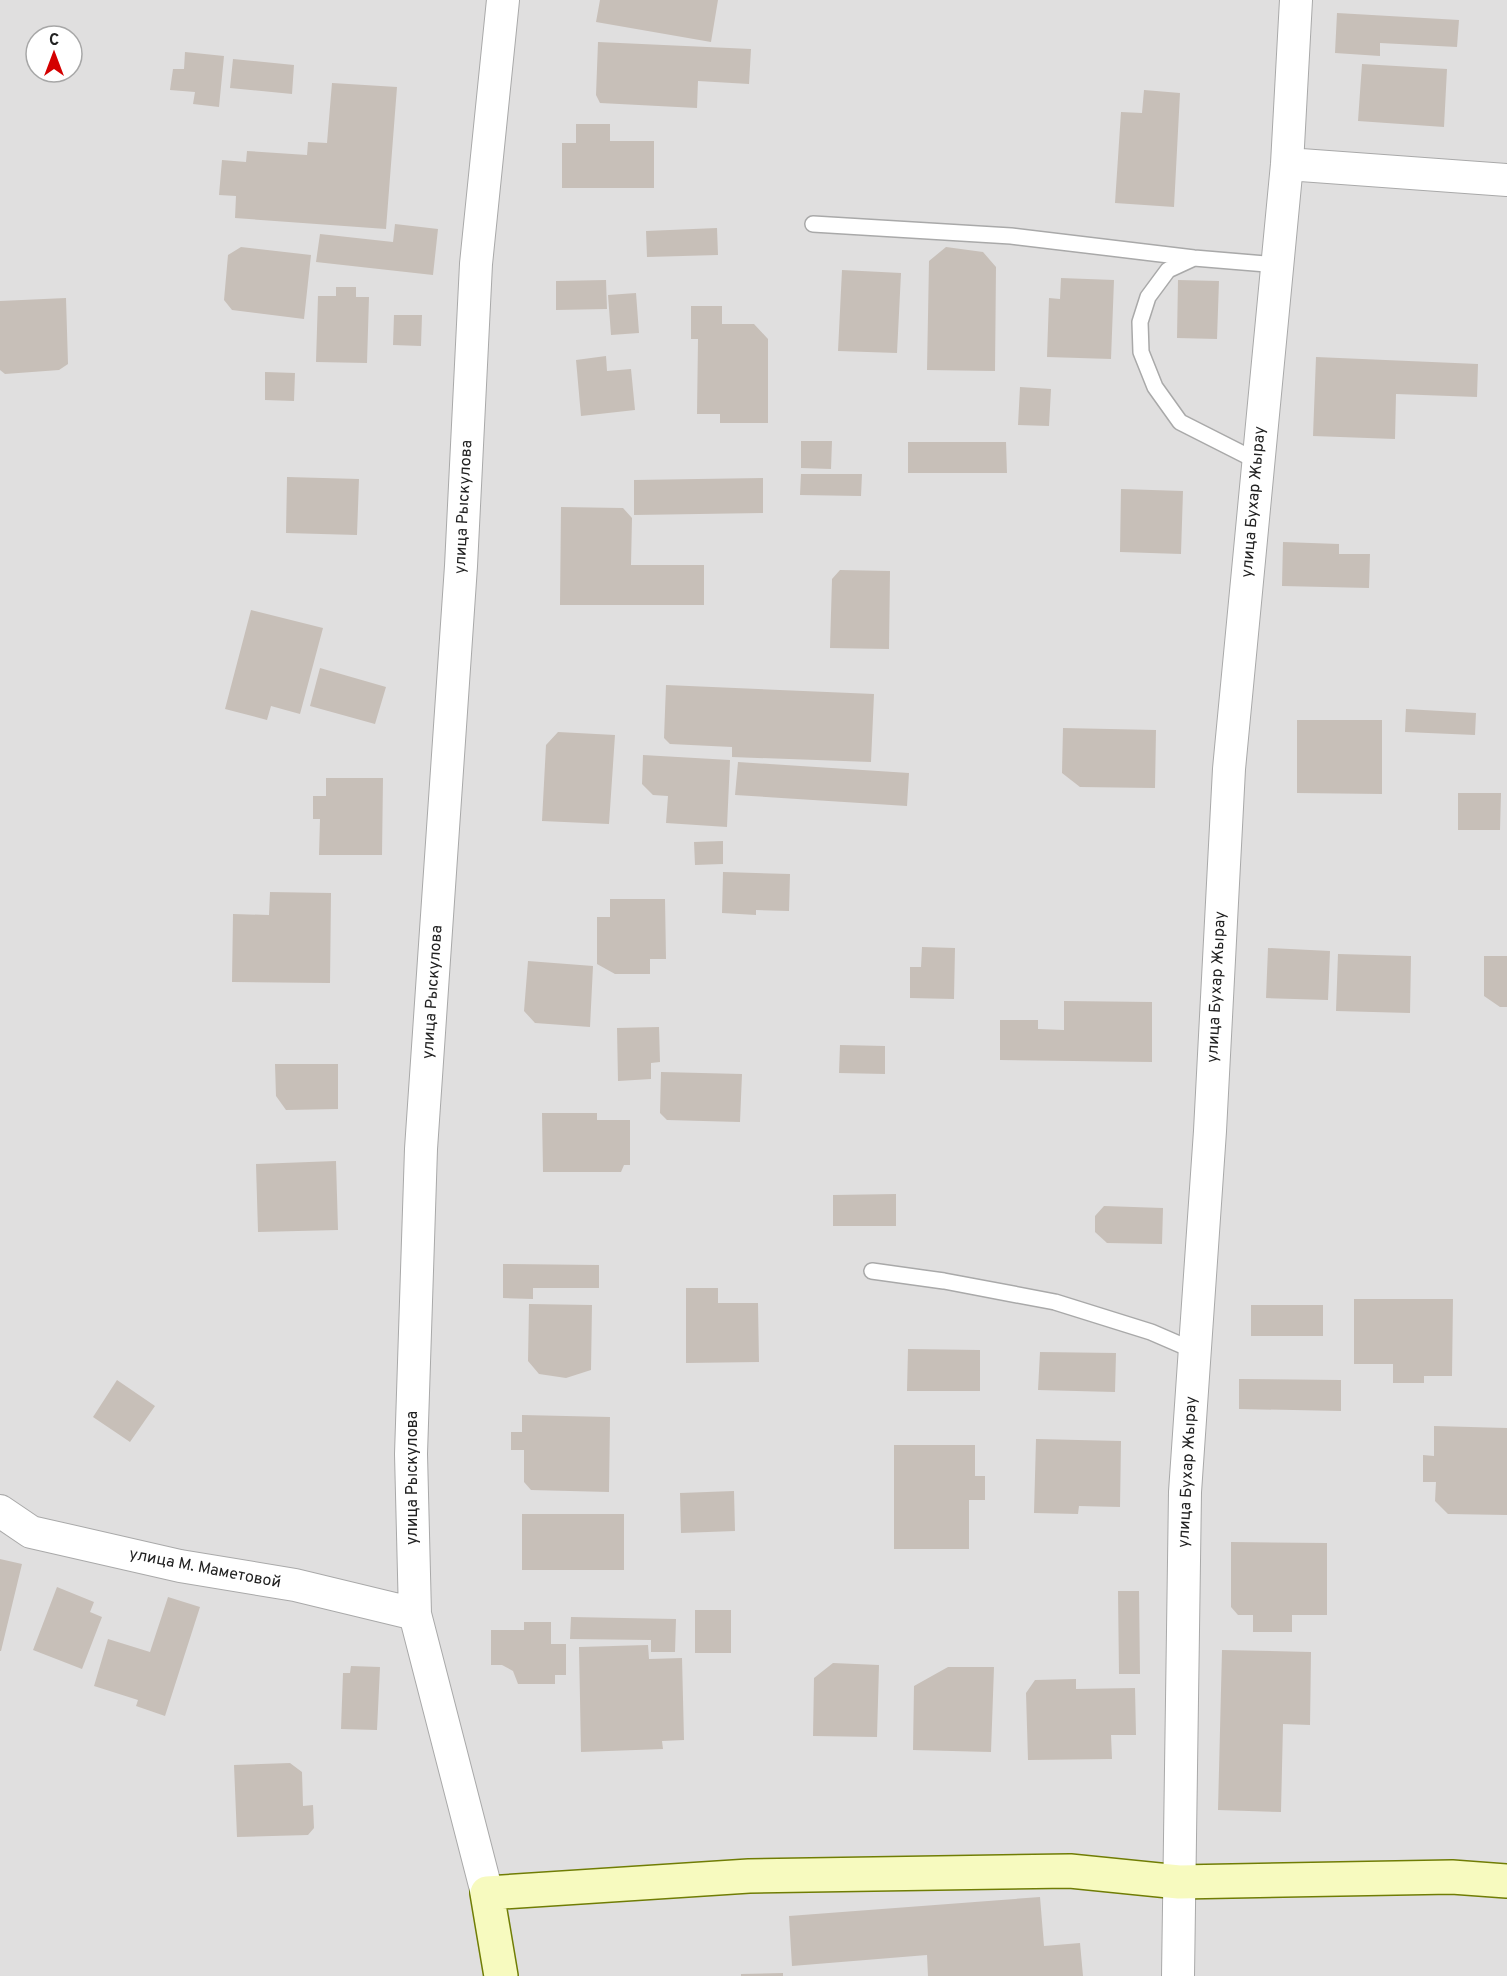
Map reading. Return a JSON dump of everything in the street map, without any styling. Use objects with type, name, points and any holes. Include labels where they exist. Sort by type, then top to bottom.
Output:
[{"type":"street","name":"улица Рыскулова","points":[[501,1976],[487,1893],[415,1614],[411,1454],[421,1149],[461,566],[476,264],[503,0]]},
{"type":"street","name":"улица Бухар Жырау","points":[[1178,1976],[1185,1492],[1210,1131],[1229,769],[1287,164],[1296,0]]},
{"type":"street","points":[[1287,164],[1507,180]]},
{"type":"street","name":"улица М. Маметовой","points":[[0,1511],[31,1532],[180,1566],[295,1585],[415,1614]]},
{"type":"street","points":[[487,1893],[749,1876],[1070,1870],[1179,1882],[1452,1877],[1507,1881]]},
{"type":"lane","points":[[813,224],[1011,236],[1194,258],[1277,265]]},
{"type":"lane","points":[[1194,258],[1168,270],[1148,297],[1140,322],[1142,352],[1155,387],[1180,422],[1257,461]]},
{"type":"lane","points":[[872,1271],[944,1281],[1055,1302],[1151,1332],[1195,1351]]},
{"type":"shaded area","points":[[0,0],[1507,0],[1507,1976],[0,1976]]},
{"type":"building","points":[[600,0],[718,0],[711,42],[596,22]]},
{"type":"building","points":[[1337,13],[1459,20],[1457,47],[1380,43],[1380,56],[1335,53]]},
{"type":"building","points":[[598,42],[751,49],[749,84],[698,81],[697,108],[600,103],[596,95]]},
{"type":"building","points":[[185,52],[224,56],[219,107],[193,104],[195,92],[170,90],[173,69],[184,69]]},
{"type":"building","points":[[233,59],[294,65],[292,94],[230,88]]},
{"type":"building","points":[[1362,64],[1447,69],[1444,127],[1358,121]]},
{"type":"building","points":[[332,83],[397,87],[386,229],[235,218],[236,196],[219,195],[222,160],[246,162],[247,151],[307,155],[308,142],[327,143]]},
{"type":"building","points":[[1144,90],[1180,93],[1174,207],[1115,203],[1121,112],[1142,113]]},
{"type":"building","points":[[576,124],[610,124],[610,141],[654,141],[654,188],[562,188],[562,143],[576,143]]},
{"type":"building","points":[[395,224],[438,229],[433,275],[316,262],[320,234],[393,242]]},
{"type":"building","points":[[717,228],[718,255],[647,257],[646,231]]},
{"type":"building","points":[[241,247],[311,255],[304,319],[232,310],[224,300],[228,255]]},
{"type":"building","points":[[946,247],[983,252],[996,267],[995,371],[927,370],[929,261]]},
{"type":"building","points":[[842,270],[901,273],[897,353],[838,351]]},
{"type":"building","points":[[1061,278],[1114,280],[1111,359],[1047,357],[1049,298],[1060,299]]},
{"type":"building","points":[[606,280],[607,309],[556,310],[556,281]]},
{"type":"building","points":[[1178,280],[1219,281],[1217,339],[1177,338]]},
{"type":"building","points":[[336,287],[356,287],[356,297],[369,297],[367,363],[316,362],[318,296],[336,296]]},
{"type":"building","points":[[636,293],[639,333],[611,335],[608,295]]},
{"type":"building","points":[[66,298],[68,364],[59,370],[5,374],[0,370],[0,301]]},
{"type":"building","points":[[691,306],[722,306],[722,324],[754,324],[768,339],[768,423],[720,423],[720,414],[697,414],[698,339],[691,339]]},
{"type":"building","points":[[394,315],[422,315],[421,346],[393,345]]},
{"type":"building","points":[[606,356],[607,371],[631,369],[635,410],[581,416],[576,360]]},
{"type":"building","points":[[1316,357],[1478,364],[1477,397],[1396,394],[1395,439],[1313,436]]},
{"type":"building","points":[[265,372],[295,373],[294,401],[265,400]]},
{"type":"building","points":[[1020,387],[1051,389],[1049,426],[1018,425]]},
{"type":"building","points":[[801,441],[832,441],[831,469],[801,468]]},
{"type":"building","points":[[908,442],[1006,442],[1007,473],[908,473]]},
{"type":"building","points":[[801,474],[862,474],[861,496],[800,495]]},
{"type":"building","points":[[287,477],[359,479],[357,535],[286,533]]},
{"type":"building","points":[[763,478],[763,513],[634,515],[634,480]]},
{"type":"building","points":[[1121,489],[1183,491],[1181,554],[1120,552]]},
{"type":"building","points":[[561,507],[623,508],[632,518],[631,565],[704,565],[704,605],[560,605]]},
{"type":"building","points":[[1283,542],[1339,544],[1339,554],[1370,554],[1369,588],[1282,586]]},
{"type":"building","points":[[840,570],[890,571],[889,649],[830,648],[832,579]]},
{"type":"building","points":[[251,610],[323,628],[300,714],[271,706],[267,720],[225,709]]},
{"type":"building","points":[[320,668],[386,687],[375,724],[310,706]]},
{"type":"building","points":[[666,685],[874,694],[871,762],[732,757],[732,747],[670,744],[664,738]]},
{"type":"building","points":[[1406,709],[1476,713],[1475,735],[1405,732]]},
{"type":"building","points":[[1297,720],[1382,720],[1382,794],[1297,793]]},
{"type":"building","points":[[1063,728],[1156,730],[1155,788],[1080,787],[1062,773]]},
{"type":"building","points":[[558,732],[615,735],[609,824],[542,821],[546,745]]},
{"type":"building","points":[[643,755],[730,760],[727,827],[666,823],[668,796],[653,795],[642,784]]},
{"type":"building","points":[[738,762],[909,773],[907,806],[735,795]]},
{"type":"building","points":[[326,778],[383,778],[382,855],[319,855],[320,819],[313,819],[313,796],[326,796]]},
{"type":"building","points":[[1458,793],[1501,793],[1500,830],[1458,830]]},
{"type":"building","points":[[723,841],[723,864],[695,865],[694,842]]},
{"type":"building","points":[[723,872],[790,874],[789,911],[756,910],[756,915],[722,913]]},
{"type":"building","points":[[270,892],[331,893],[330,983],[232,982],[233,914],[269,915]]},
{"type":"building","points":[[610,899],[665,899],[666,959],[650,959],[650,974],[615,974],[597,964],[597,917],[610,917]]},
{"type":"building","points":[[922,947],[955,948],[954,999],[910,998],[910,967],[921,967]]},
{"type":"building","points":[[1268,948],[1330,951],[1328,1000],[1266,998]]},
{"type":"building","points":[[1338,954],[1411,956],[1410,1013],[1336,1011]]},
{"type":"building","points":[[1484,956],[1507,956],[1507,1007],[1500,1007],[1484,996]]},
{"type":"building","points":[[528,961],[593,966],[590,1027],[535,1023],[524,1011]]},
{"type":"building","points":[[1064,1001],[1152,1002],[1152,1062],[1000,1060],[1000,1020],[1038,1020],[1038,1029],[1064,1030]]},
{"type":"building","points":[[659,1027],[660,1062],[651,1063],[651,1079],[618,1081],[617,1028]]},
{"type":"building","points":[[840,1045],[885,1046],[885,1074],[839,1073]]},
{"type":"building","points":[[275,1064],[338,1064],[338,1109],[286,1110],[276,1096]]},
{"type":"building","points":[[661,1072],[742,1074],[740,1122],[667,1120],[660,1113]]},
{"type":"building","points":[[542,1113],[597,1113],[597,1120],[630,1120],[630,1165],[624,1165],[621,1172],[543,1172]]},
{"type":"building","points":[[336,1161],[338,1230],[258,1232],[256,1164]]},
{"type":"building","points":[[896,1194],[896,1226],[833,1226],[833,1195]]},
{"type":"building","points":[[1104,1206],[1163,1208],[1162,1244],[1107,1243],[1095,1232],[1095,1216]]},
{"type":"building","points":[[503,1264],[599,1265],[599,1288],[533,1288],[533,1299],[503,1298]]},
{"type":"building","points":[[686,1288],[718,1288],[718,1303],[758,1303],[759,1362],[686,1363]]},
{"type":"building","points":[[1354,1299],[1453,1299],[1452,1376],[1424,1376],[1424,1383],[1393,1383],[1393,1364],[1354,1364]]},
{"type":"building","points":[[529,1304],[592,1305],[591,1370],[566,1378],[539,1374],[528,1361]]},
{"type":"building","points":[[1251,1305],[1323,1305],[1323,1336],[1251,1336]]},
{"type":"building","points":[[908,1349],[980,1350],[980,1391],[907,1391]]},
{"type":"building","points":[[1040,1352],[1116,1353],[1115,1392],[1038,1390]]},
{"type":"building","points":[[1239,1379],[1341,1380],[1341,1411],[1239,1409]]},
{"type":"building","points":[[117,1380],[155,1406],[130,1442],[93,1417]]},
{"type":"building","points":[[522,1415],[610,1417],[609,1492],[531,1490],[524,1482],[524,1450],[511,1450],[511,1432],[522,1432]]},
{"type":"building","points":[[1434,1426],[1507,1428],[1507,1515],[1448,1514],[1435,1501],[1436,1482],[1423,1482],[1423,1455],[1434,1456]]},
{"type":"building","points":[[1036,1439],[1121,1441],[1120,1507],[1079,1506],[1078,1514],[1034,1513]]},
{"type":"building","points":[[894,1445],[975,1445],[975,1476],[985,1476],[985,1500],[969,1500],[969,1549],[894,1549]]},
{"type":"building","points":[[734,1491],[735,1531],[681,1533],[680,1493]]},
{"type":"building","points":[[522,1514],[624,1514],[624,1570],[522,1570]]},
{"type":"building","points":[[1231,1542],[1327,1543],[1327,1615],[1292,1615],[1292,1632],[1253,1632],[1253,1615],[1238,1615],[1231,1607]]},
{"type":"building","points":[[0,1559],[22,1564],[1,1651],[0,1651]]},
{"type":"building","points":[[57,1587],[94,1602],[90,1612],[102,1617],[82,1669],[33,1650]]},
{"type":"building","points":[[1118,1591],[1139,1591],[1140,1674],[1119,1674]]},
{"type":"building","points":[[168,1597],[200,1607],[165,1716],[136,1706],[138,1700],[94,1686],[108,1639],[150,1652]]},
{"type":"building","points":[[695,1610],[731,1610],[731,1653],[695,1653]]},
{"type":"building","points":[[571,1617],[676,1619],[675,1652],[651,1652],[651,1640],[570,1639]]},
{"type":"building","points":[[524,1622],[551,1622],[551,1644],[566,1644],[566,1675],[555,1675],[555,1684],[518,1684],[513,1671],[502,1665],[491,1665],[491,1630],[524,1630]]},
{"type":"building","points":[[648,1645],[649,1659],[682,1658],[684,1740],[662,1741],[663,1749],[581,1752],[579,1647]]},
{"type":"building","points":[[1222,1650],[1311,1652],[1310,1725],[1283,1724],[1281,1812],[1218,1810]]},
{"type":"building","points":[[833,1663],[879,1665],[877,1737],[813,1736],[814,1678]]},
{"type":"building","points":[[351,1666],[380,1667],[377,1730],[341,1729],[343,1673],[350,1673]]},
{"type":"building","points":[[948,1667],[994,1667],[991,1752],[913,1750],[914,1686]]},
{"type":"building","points":[[1076,1679],[1076,1689],[1135,1688],[1136,1735],[1111,1735],[1112,1759],[1028,1760],[1026,1693],[1035,1680]]},
{"type":"building","points":[[290,1763],[302,1772],[303,1806],[313,1805],[314,1828],[308,1835],[237,1837],[234,1765]]},
{"type":"building","points":[[1040,1897],[1044,1946],[1080,1943],[1083,1976],[928,1976],[927,1955],[792,1966],[789,1916]]},
{"type":"building","points":[[783,1973],[783,1976],[741,1976],[741,1974]]}]
